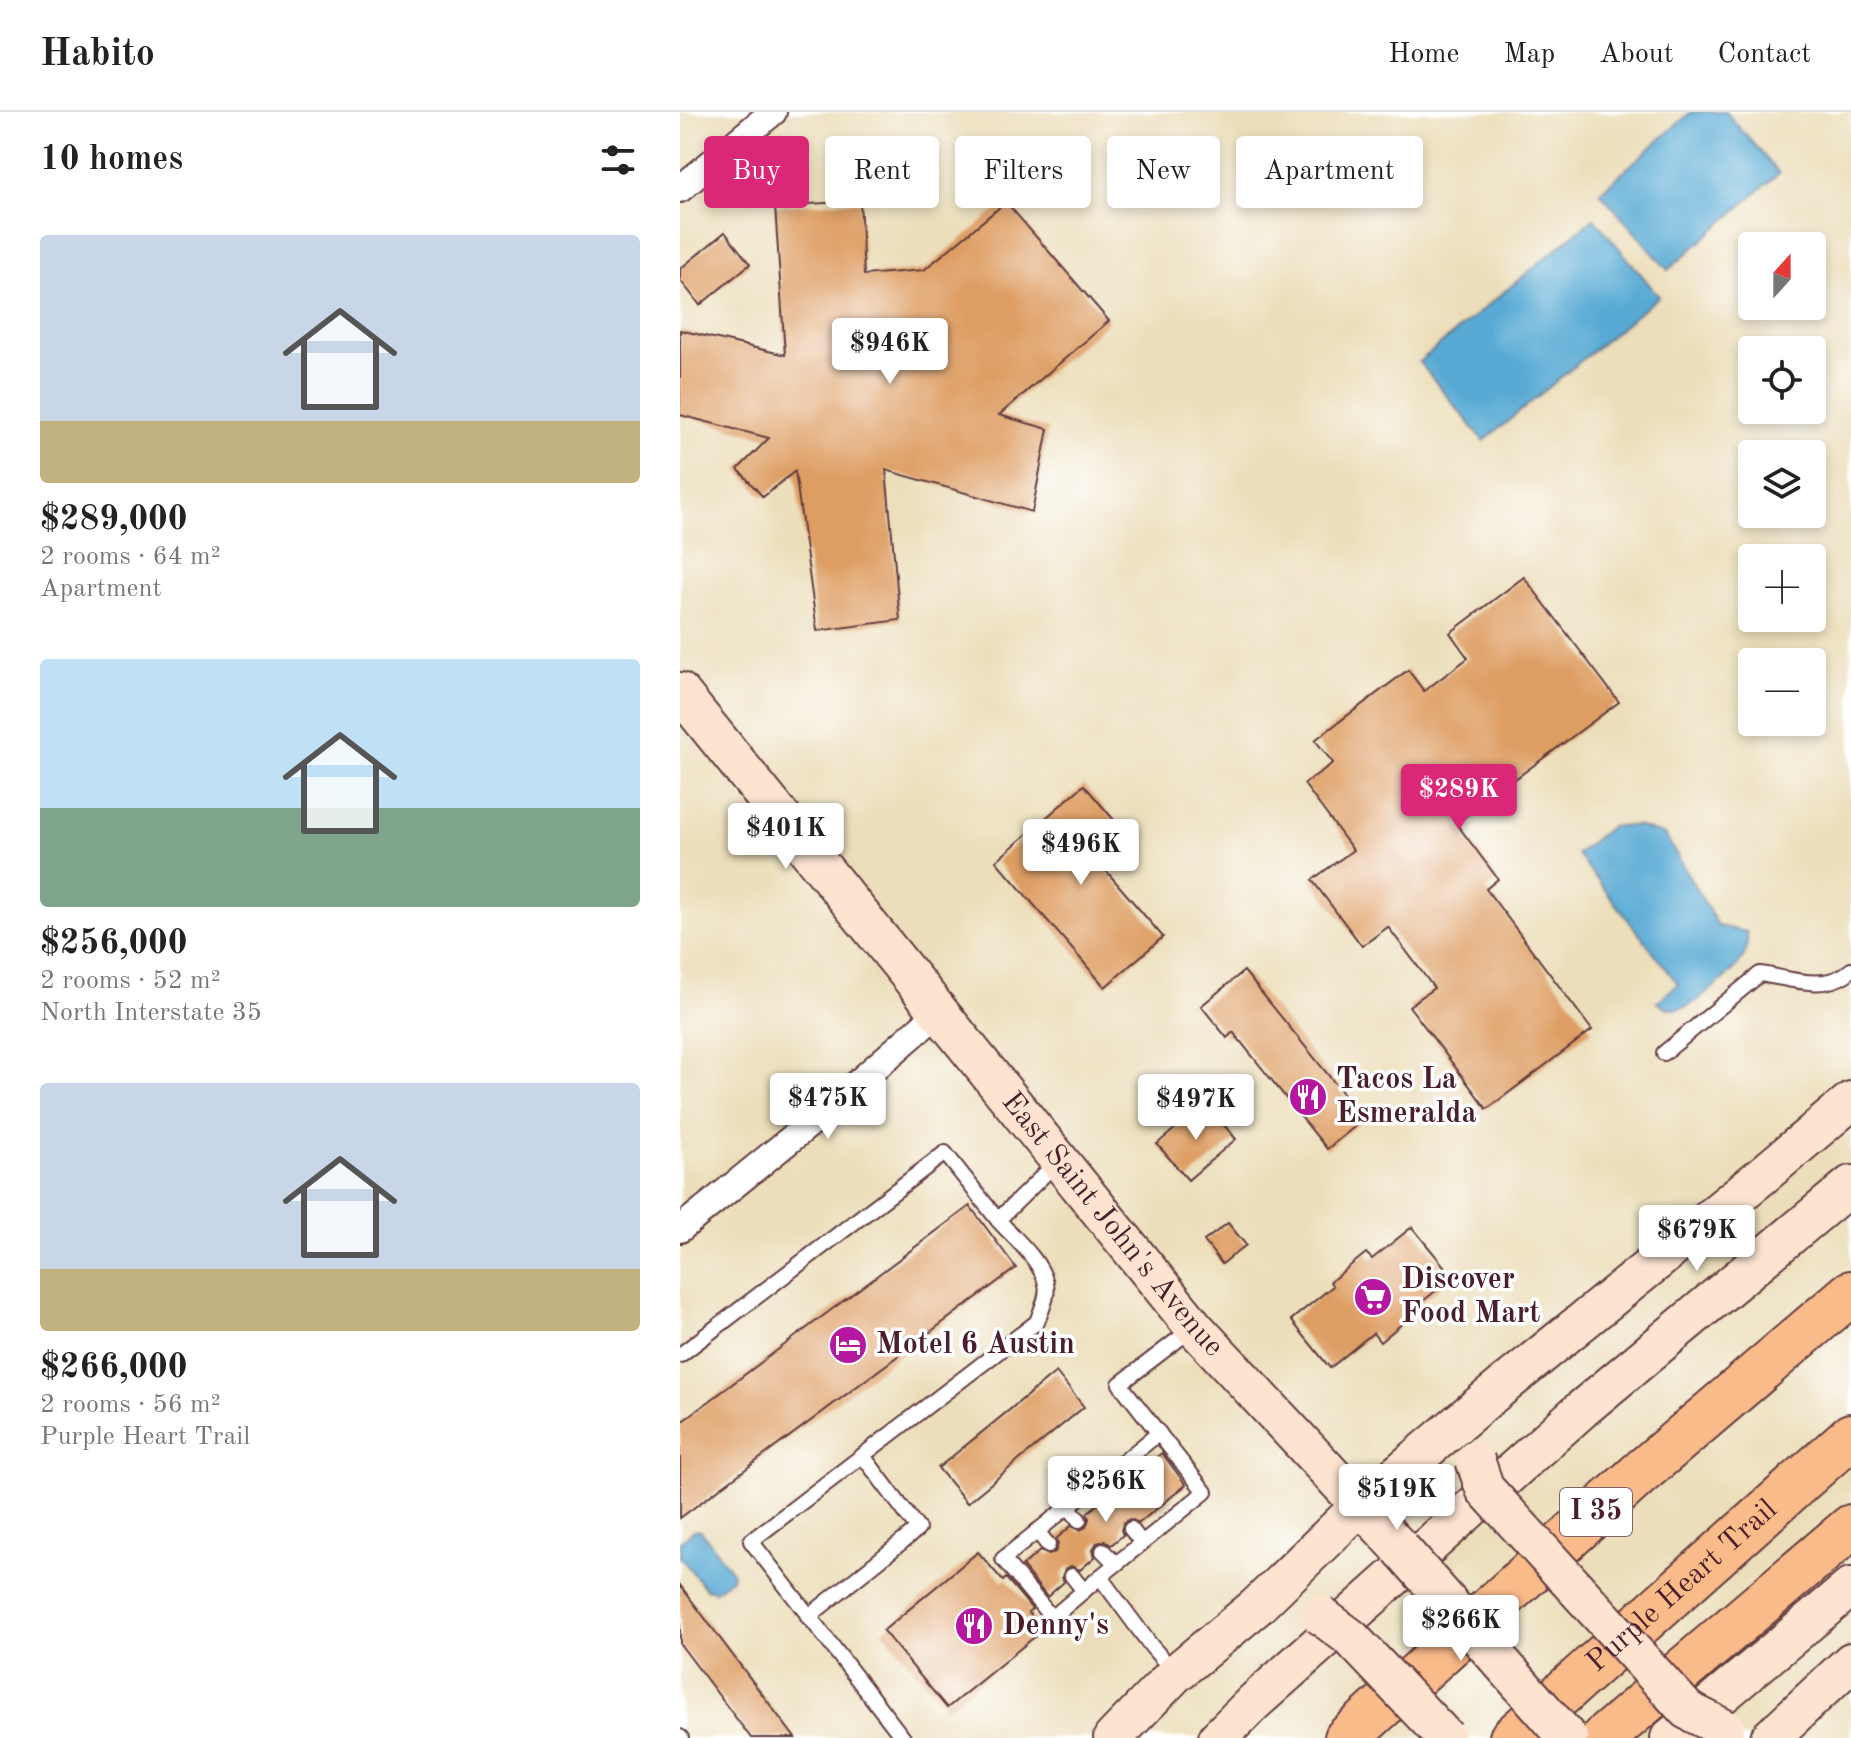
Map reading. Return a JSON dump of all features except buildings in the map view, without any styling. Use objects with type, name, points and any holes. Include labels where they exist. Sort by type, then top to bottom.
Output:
[{"type":"highway","name":"I 35","points":[[1347,1738],[1639,1474],[1851,1293]]},
{"type":"highway","name":"Purple Heart Trail","points":[[1512,1738],[1851,1436]]},
{"type":"highway","points":[[1603,1738],[1851,1527]]},
{"type":"main road","name":"East Saint John's Avenue","points":[[680,692],[1194,1327],[1362,1504],[1568,1738]]},
{"type":"main road","points":[[1113,1738],[1175,1674],[1256,1607],[1362,1504],[1851,1101]]},
{"type":"main road","points":[[1218,1738],[1254,1702],[1582,1409],[1851,1185]]},
{"type":"main road","points":[[1488,1398],[1475,1460],[1485,1489],[1687,1710],[1725,1729],[1774,1734],[1851,1662]]},
{"type":"main road","points":[[1670,1738],[1851,1587]]},
{"type":"main road","points":[[1256,1607],[1290,1607],[1320,1615],[1351,1638],[1446,1738]]},
{"type":"street","points":[[680,189],[773,112]]},
{"type":"street","points":[[680,1229],[828,1109],[940,1011]]},
{"type":"lane","points":[[1664,1053],[1760,974],[1819,984],[1842,979],[1851,970]]},
{"type":"lane","points":[[680,1355],[945,1153],[1039,1266],[1047,1285],[1046,1299],[1037,1322],[751,1541],[903,1738]]},
{"type":"lane","points":[[998,1220],[1060,1160]]},
{"type":"lane","points":[[1159,1433],[1003,1559],[1052,1618],[1205,1492],[1159,1433],[1120,1384],[1194,1327]]},
{"type":"lane","points":[[808,1617],[918,1529],[863,1456]]},
{"type":"lane","points":[[1121,1463],[1132,1476]]},
{"type":"lane","points":[[1095,1484],[1105,1498]]},
{"type":"lane","points":[[1068,1506],[1079,1520]]},
{"type":"lane","points":[[1158,1507],[1169,1520]]},
{"type":"lane","points":[[1131,1529],[1142,1543]]},
{"type":"lane","points":[[1037,1531],[1048,1545]]},
{"type":"lane","points":[[1103,1551],[1116,1564]]},
{"type":"lane","points":[[1072,1576],[1084,1591]]},
{"type":"lane","points":[[1100,1577],[1175,1674]]},
{"type":"water","points":[[1691,112],[1726,112],[1779,173],[1668,270],[1600,192]]},
{"type":"water","points":[[1594,218],[1659,296],[1484,441],[1419,362]]},
{"type":"water","points":[[1611,826],[1637,826],[1665,835],[1718,926],[1747,932],[1745,952],[1738,965],[1704,996],[1682,1008],[1665,1007],[1657,1002],[1678,984],[1577,854]]},
{"type":"water","points":[[694,1530],[701,1531],[732,1572],[731,1579],[715,1591],[706,1589],[680,1557],[680,1542]]},
{"type":"place","name":"Tacos La Esmeralda","points":[[1308,1097]]},
{"type":"place","name":"Discover Food Mart","points":[[1373,1297]]},
{"type":"place","name":"Motel 6 Austin","points":[[848,1345]]},
{"type":"place","name":"Denny's","points":[[974,1626]]}]
